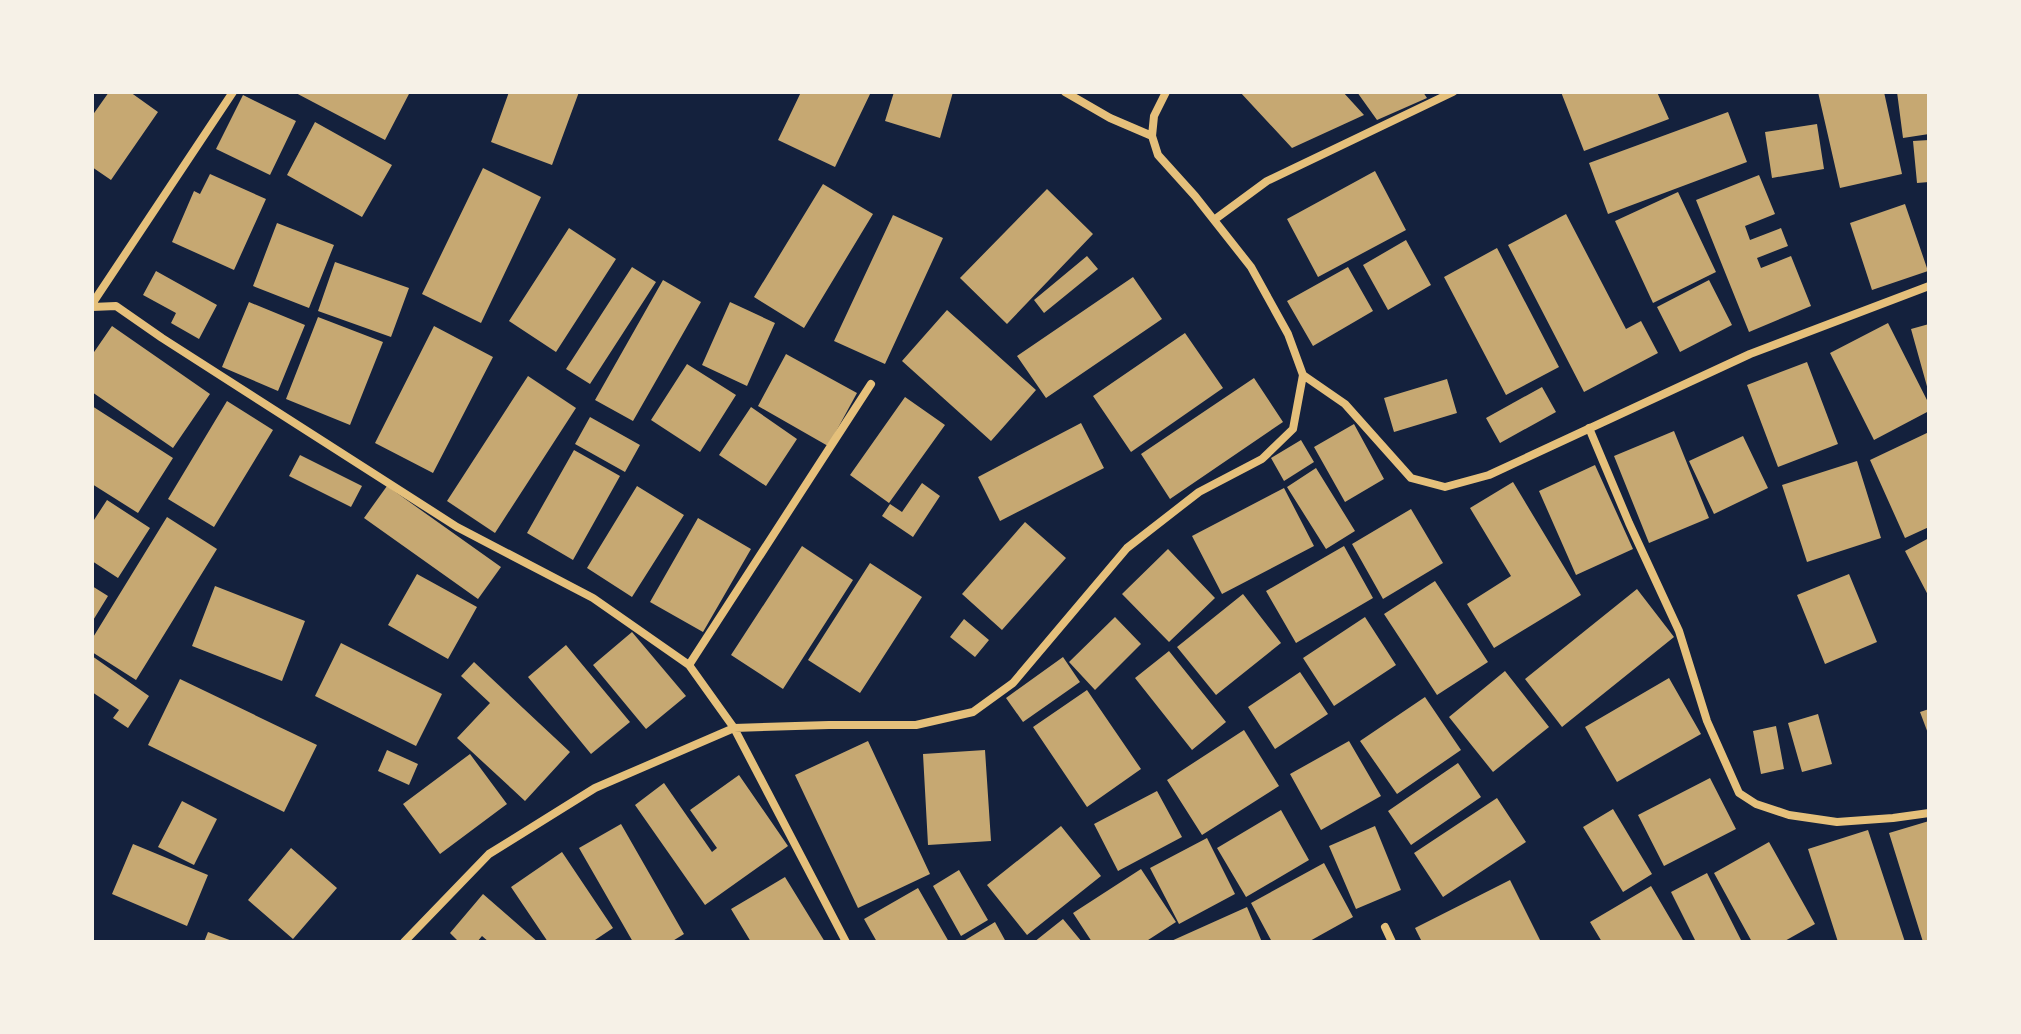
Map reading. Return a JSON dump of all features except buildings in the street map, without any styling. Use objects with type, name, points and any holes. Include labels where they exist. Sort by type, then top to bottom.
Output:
[{"type":"street","points":[[92,306],[233,92]]},
{"type":"street","points":[[1065,92],[1110,118],[1152,136]]},
{"type":"street","points":[[404,942],[489,854],[595,788],[734,728],[916,725],[973,712],[1013,683],[1127,548],[1199,492],[1262,459],[1293,429],[1303,375],[1288,334],[1251,267],[1158,155],[1152,136],[1154,116],[1166,92]]},
{"type":"street","points":[[1214,220],[1267,181],[1453,92]]},
{"type":"street","points":[[1303,375],[1345,404],[1411,478],[1445,487],[1489,475],[1750,354],[1929,286]]},
{"type":"street","points":[[92,306],[116,306],[457,527],[593,598],[689,665],[734,728],[846,942]]},
{"type":"street","points":[[689,665],[871,384]]},
{"type":"street","points":[[1589,428],[1679,631],[1707,721],[1739,793],[1756,804],[1789,815],[1837,822],[1929,813]]},
{"type":"street","points":[[1385,927],[1392,942]]}]
